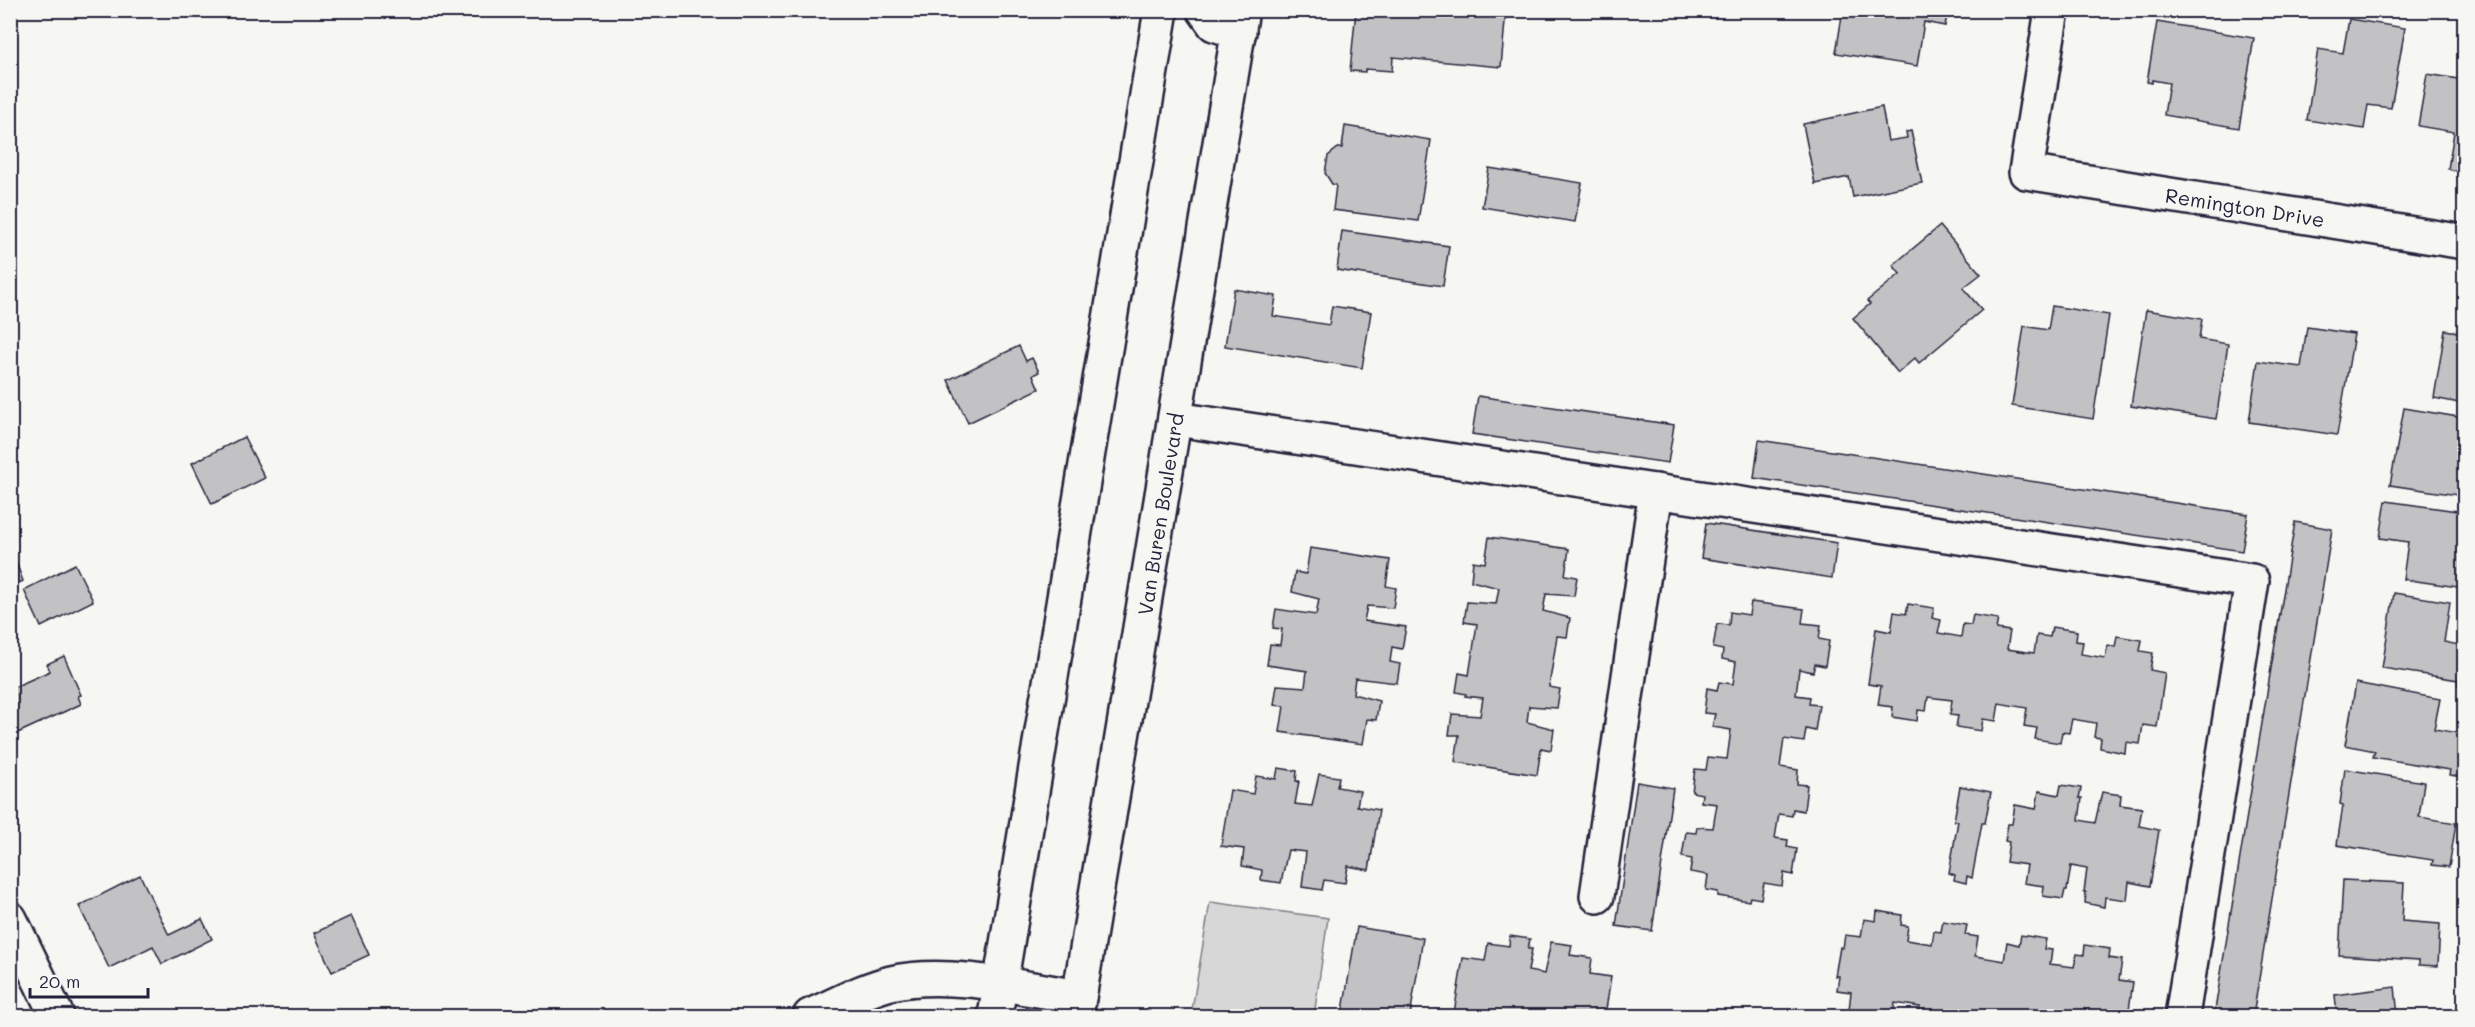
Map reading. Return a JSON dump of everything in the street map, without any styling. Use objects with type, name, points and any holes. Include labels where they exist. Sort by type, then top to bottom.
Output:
[{"type":"main road","points":[[995,1017],[1161,10]]},
{"type":"main road","points":[[1204,10],[1214,24],[1240,21]]},
{"type":"main road","name":"Remington Drive","points":[[2052,10],[2026,172],[2464,242]]},
{"type":"main road","name":"Van Buren Boulevard","points":[[1078,1007],[1240,21]]},
{"type":"main road","points":[[1176,419],[2252,581],[2182,1017]]},
{"type":"main road","points":[[1596,896],[1656,491]]},
{"type":"main road","points":[[10,918],[57,1017]]},
{"type":"main road","points":[[810,1017],[870,989],[892,982],[942,980],[1000,985],[1078,1007]]},
{"type":"shaded area","points":[[1210,902],[1328,918],[1314,1016],[1191,1016]]},
{"type":"building","points":[[1356,10],[1506,10],[1501,67],[1393,57],[1392,71],[1365,69],[1365,72],[1350,71]]},
{"type":"building","points":[[1843,10],[1948,10],[1945,26],[1924,22],[1917,66],[1836,53]]},
{"type":"building","points":[[2349,19],[2405,28],[2391,108],[2368,105],[2364,129],[2307,120],[2318,49],[2343,53]]},
{"type":"building","points":[[2157,22],[2254,38],[2239,128],[2164,115],[2169,83],[2152,80],[2152,83],[2147,82]]},
{"type":"building","points":[[2427,74],[2464,80],[2464,172],[2448,169],[2454,132],[2418,126]]},
{"type":"building","points":[[1882,107],[1888,141],[1907,138],[1906,132],[1911,131],[1922,183],[1853,197],[1849,177],[1815,184],[1803,124]]},
{"type":"building","points":[[1345,126],[1431,140],[1418,221],[1333,210],[1336,185],[1332,184],[1325,173],[1328,156],[1338,148],[1342,148]]},
{"type":"building","points":[[1489,168],[1582,183],[1575,222],[1482,207]]},
{"type":"building","points":[[1940,226],[1981,274],[1963,288],[1982,310],[1919,363],[1915,358],[1898,373],[1853,318],[1870,304],[1867,301],[1900,274],[1893,265]]},
{"type":"building","points":[[1342,231],[1449,246],[1443,286],[1337,270]]},
{"type":"building","points":[[1234,289],[1276,296],[1273,316],[1329,325],[1332,306],[1371,312],[1362,368],[1225,346]]},
{"type":"building","points":[[2052,306],[2109,315],[2093,419],[2012,406],[2024,326],[2048,330]]},
{"type":"building","points":[[2146,310],[2202,319],[2199,339],[2228,344],[2216,419],[2131,406]]},
{"type":"building","points":[[2307,327],[2354,334],[2337,435],[2249,422],[2258,361],[2301,367]]},
{"type":"building","points":[[2445,330],[2464,333],[2464,404],[2434,398]]},
{"type":"building","points":[[1019,346],[1026,361],[1032,358],[1039,372],[1033,375],[1039,389],[968,423],[948,380]]},
{"type":"building","points":[[1478,396],[1674,425],[1668,463],[1472,434]]},
{"type":"building","points":[[2404,408],[2464,418],[2464,496],[2390,485]]},
{"type":"building","points":[[244,437],[265,478],[212,504],[192,463]]},
{"type":"building","points":[[1759,440],[2248,514],[2242,551],[1754,478]]},
{"type":"building","points":[[2386,501],[2464,512],[2464,588],[2403,579],[2408,542],[2380,538]]},
{"type":"building","points":[[2295,522],[2332,529],[2253,1016],[2214,1016]]},
{"type":"building","points":[[1706,523],[1837,543],[1832,578],[1701,558]]},
{"type":"building","points":[[1489,537],[1569,549],[1565,575],[1577,577],[1574,596],[1546,594],[1543,611],[1570,618],[1567,637],[1557,636],[1549,687],[1560,689],[1557,708],[1529,706],[1527,722],[1554,729],[1551,750],[1541,748],[1537,775],[1455,762],[1459,735],[1449,735],[1452,714],[1480,716],[1483,698],[1465,696],[1466,694],[1456,692],[1459,673],[1469,675],[1477,624],[1464,622],[1467,602],[1496,604],[1499,588],[1471,581],[1473,561],[1485,563]]},
{"type":"building","points":[[10,546],[23,581],[10,587]]},
{"type":"building","points":[[1310,548],[1390,560],[1386,586],[1396,588],[1393,608],[1367,606],[1364,621],[1406,627],[1402,649],[1392,647],[1390,662],[1400,664],[1397,683],[1355,678],[1353,694],[1379,701],[1376,720],[1367,719],[1363,744],[1280,732],[1284,706],[1274,705],[1277,685],[1305,687],[1307,671],[1267,665],[1270,644],[1280,645],[1282,629],[1273,628],[1276,609],[1316,615],[1319,599],[1292,592],[1295,572],[1306,574]]},
{"type":"building","points":[[75,564],[93,601],[41,627],[24,590]]},
{"type":"building","points":[[2394,593],[2450,602],[2444,642],[2464,646],[2464,686],[2458,685],[2458,680],[2382,668]]},
{"type":"building","points":[[1751,602],[1804,609],[1802,623],[1821,625],[1819,639],[1829,641],[1825,666],[1815,664],[1813,672],[1799,669],[1796,695],[1810,697],[1809,704],[1819,705],[1815,731],[1806,729],[1804,742],[1784,739],[1780,767],[1798,770],[1797,784],[1807,785],[1804,811],[1793,809],[1792,816],[1779,814],[1775,838],[1788,840],[1787,847],[1797,849],[1793,875],[1784,873],[1782,886],[1764,883],[1761,899],[1750,897],[1749,901],[1718,896],[1718,892],[1706,890],[1708,875],[1690,872],[1692,859],[1682,857],[1686,832],[1696,833],[1697,827],[1713,828],[1717,804],[1701,802],[1702,794],[1692,792],[1695,769],[1706,770],[1708,757],[1727,759],[1731,730],[1712,727],[1715,714],[1704,713],[1707,688],[1717,690],[1719,682],[1733,684],[1736,662],[1722,659],[1723,650],[1713,648],[1717,624],[1729,625],[1730,612],[1749,615]]},
{"type":"building","points":[[1908,604],[1934,608],[1932,618],[1941,620],[1938,633],[1961,637],[1963,624],[1971,625],[1973,615],[1998,619],[1996,629],[2010,631],[2007,649],[2034,653],[2037,635],[2050,637],[2052,627],[2077,631],[2076,641],[2083,642],[2081,654],[2105,658],[2108,645],[2115,647],[2117,636],[2142,640],[2140,651],[2153,653],[2150,670],[2165,673],[2157,727],[2143,725],[2140,744],[2126,742],[2125,753],[2100,748],[2101,738],[2094,737],[2096,723],[2072,719],[2069,733],[2062,732],[2060,743],[2035,739],[2037,728],[2024,726],[2027,708],[1999,703],[1996,721],[1983,719],[1981,731],[1956,727],[1958,716],[1950,715],[1952,700],[1928,697],[1926,711],[1918,710],[1917,721],[1892,717],[1893,707],[1878,705],[1881,686],[1868,684],[1876,629],[1891,632],[1894,612],[1906,614]]},
{"type":"building","points":[[64,656],[81,695],[78,696],[81,704],[11,736],[10,689],[50,671],[47,664]]},
{"type":"building","points":[[2356,683],[2440,699],[2434,729],[2464,734],[2461,777],[2449,775],[2450,770],[2373,757],[2375,751],[2345,745]]},
{"type":"building","points":[[1278,768],[1297,771],[1296,781],[1299,781],[1295,804],[1312,806],[1319,774],[1339,777],[1337,787],[1360,791],[1357,806],[1379,810],[1369,870],[1348,866],[1345,883],[1324,880],[1322,890],[1302,887],[1306,852],[1288,850],[1281,883],[1261,880],[1262,870],[1242,866],[1244,849],[1221,846],[1230,790],[1253,794],[1256,776],[1276,779]]},
{"type":"building","points":[[2345,769],[2424,782],[2419,817],[2456,823],[2449,867],[2432,865],[2433,860],[2337,845]]},
{"type":"building","points":[[1637,782],[1673,788],[1652,931],[1616,926]]},
{"type":"building","points":[[2061,785],[2081,788],[2079,820],[2095,823],[2102,792],[2121,795],[2120,805],[2142,808],[2139,826],[2159,830],[2150,886],[2129,882],[2127,900],[2105,897],[2104,907],[2085,903],[2087,869],[2071,866],[2063,899],[2043,896],[2044,886],[2024,883],[2027,865],[2006,862],[2009,842],[2005,841],[2008,824],[2012,824],[2015,805],[2036,809],[2039,791],[2059,795]]},
{"type":"building","points":[[1960,786],[1991,792],[1985,823],[1982,823],[1972,878],[1967,876],[1966,883],[1954,880],[1955,875],[1949,873],[1958,821],[1954,821]]},
{"type":"building","points":[[140,875],[169,935],[202,919],[212,939],[162,964],[153,946],[109,968],[79,906]]},
{"type":"building","points":[[2343,880],[2404,883],[2402,921],[2440,924],[2438,966],[2419,965],[2419,960],[2339,955]]},
{"type":"building","points":[[1877,911],[1902,915],[1901,925],[1908,926],[1906,940],[1932,944],[1934,931],[1941,932],[1943,921],[1967,925],[1965,935],[1978,937],[1975,956],[2004,961],[2007,942],[2019,945],[2021,935],[2046,939],[2044,949],[2052,950],[2050,964],[2074,967],[2077,954],[2084,955],[2085,945],[2110,949],[2109,958],[2122,960],[2119,980],[2133,982],[2128,1016],[1995,1016],[1967,1011],[1966,1016],[1919,1016],[1920,1007],[1895,1003],[1893,1016],[1860,1016],[1861,1012],[1849,1010],[1851,992],[1837,990],[1839,976],[1835,976],[1840,947],[1843,948],[1845,935],[1861,937],[1864,919],[1876,921]]},
{"type":"building","points":[[351,916],[369,955],[332,972],[314,933]]},
{"type":"building","points":[[1357,927],[1423,938],[1410,1016],[1342,1016]]},
{"type":"building","points":[[1510,936],[1530,939],[1528,949],[1532,949],[1528,971],[1544,974],[1551,942],[1572,945],[1570,955],[1592,958],[1590,974],[1611,977],[1605,1016],[1475,1016],[1454,1013],[1463,958],[1485,961],[1488,943],[1509,946]]},
{"type":"building","points":[[2395,987],[2398,1016],[2337,1016],[2335,995]]}]
